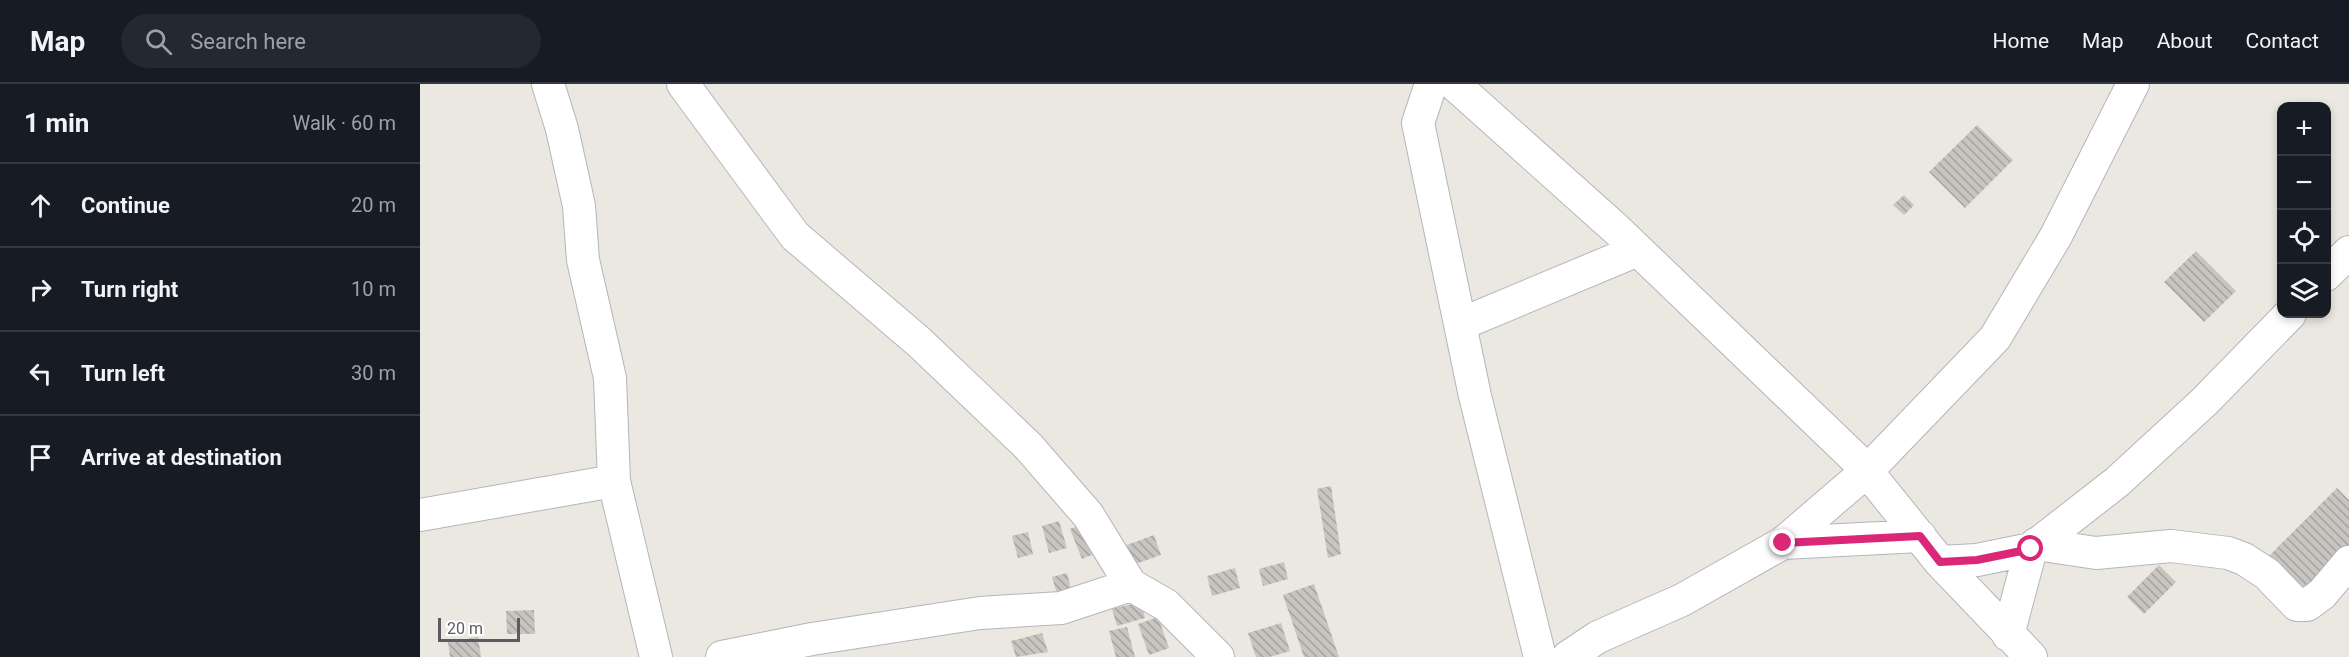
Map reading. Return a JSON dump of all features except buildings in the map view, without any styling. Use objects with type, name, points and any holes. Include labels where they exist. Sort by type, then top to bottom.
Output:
[{"type":"street","points":[[548,84],[562,129],[579,206],[583,260],[610,378],[614,481],[656,657]]},
{"type":"street","points":[[683,84],[795,236],[919,342],[1028,447],[1088,515],[1131,585],[1166,605],[1218,657]]},
{"type":"street","points":[[1431,84],[1418,123],[1440,238],[1461,324],[1475,396],[1509,525],[1540,657]]},
{"type":"street","points":[[1454,84],[1638,250],[1867,471],[1940,562],[2031,657]]},
{"type":"street","points":[[1568,657],[1598,637],[1682,600],[1783,543],[1867,471],[1995,338],[2056,236],[2133,84]]},
{"type":"street","points":[[1461,324],[1638,250]]},
{"type":"street","points":[[2331,270],[2349,252]]},
{"type":"street","points":[[2008,635],[2033,546],[2117,482],[2204,402],[2286,318]]},
{"type":"street","points":[[420,515],[614,481]]},
{"type":"street","points":[[1783,543],[1920,536]]},
{"type":"street","points":[[1940,562],[1977,560],[2033,546],[2096,553],[2171,546],[2228,553],[2244,558],[2267,574],[2297,605],[2307,605],[2322,594],[2349,562]]},
{"type":"street","points":[[722,657],[812,639],[980,613],[1061,608],[1131,585]]},
{"type":"route","points":[[1783,543],[1920,536],[1940,562],[1977,560],[2031,549]]}]
